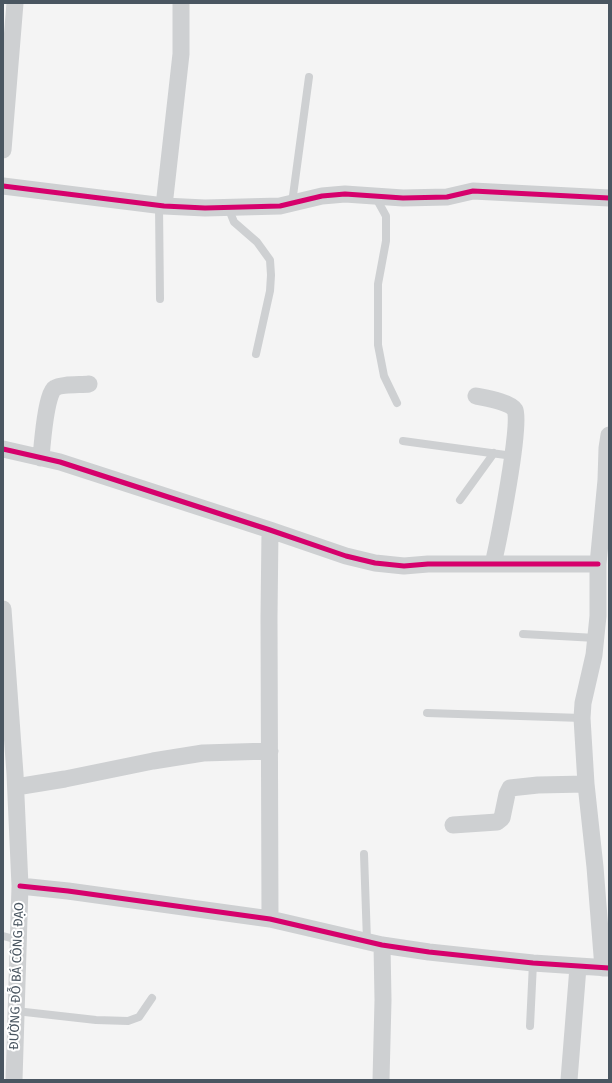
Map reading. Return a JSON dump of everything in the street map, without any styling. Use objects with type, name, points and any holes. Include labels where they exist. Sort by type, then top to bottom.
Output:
[{"type":"street","points":[[162,206],[181,54],[181,3]]},
{"type":"street","points":[[3,150],[11,7]]},
{"type":"street","points":[[3,186],[162,206],[205,208],[280,206],[322,196],[345,194],[404,198],[447,197],[473,191],[609,198]]},
{"type":"street","points":[[41,458],[47,410],[51,392],[54,388],[59,386],[89,384]]},
{"type":"street","points":[[476,396],[506,404],[514,409],[517,415],[513,456],[500,534],[493,564]]},
{"type":"street","points":[[20,886],[68,891],[270,919],[374,943],[429,952],[533,963],[606,968],[586,784],[582,718],[583,703],[594,655],[596,638],[598,616],[598,564],[609,435]]},
{"type":"street","points":[[3,449],[60,462],[346,556],[375,564],[404,566],[428,564],[598,564]]},
{"type":"street","points":[[270,530],[270,919]]},
{"type":"street","name":"ĐƯỜNG ĐỖ BÁ CÔNG ĐẠO","points":[[3,610],[11,778],[20,886],[11,938],[14,1080]]},
{"type":"street","points":[[11,778],[65,779],[153,761],[203,753],[270,751]]},
{"type":"street","points":[[453,825],[497,822],[502,818],[507,794],[510,788],[586,784]]},
{"type":"street","points":[[374,943],[383,1000],[381,1080]]},
{"type":"street","points":[[569,1080],[578,967]]},
{"type":"lane","points":[[292,203],[309,77]]},
{"type":"lane","points":[[374,195],[386,216],[386,241],[378,284],[378,345],[384,376],[397,403]]},
{"type":"lane","points":[[160,299],[162,206]]},
{"type":"lane","points":[[228,207],[234,222],[257,242],[270,260],[270,290],[256,354]]},
{"type":"lane","points":[[403,441],[513,456]]},
{"type":"lane","points":[[460,500],[494,453]]},
{"type":"lane","points":[[523,634],[596,638]]},
{"type":"lane","points":[[427,713],[582,718]]},
{"type":"lane","points":[[364,854],[374,943]]},
{"type":"lane","points":[[530,1026],[533,963]]},
{"type":"lane","points":[[12,1006],[96,1020],[128,1021],[139,1017],[152,998]]},
{"type":"cycle path","points":[[3,186],[164,206],[205,208],[280,206],[322,196],[345,194],[403,198],[447,197],[473,191],[609,198]]},
{"type":"cycle path","points":[[3,449],[60,462],[346,556],[375,563],[404,566],[428,564],[598,564]]},
{"type":"cycle path","points":[[20,886],[68,891],[270,919],[382,945],[429,952],[533,963],[609,968]]}]
